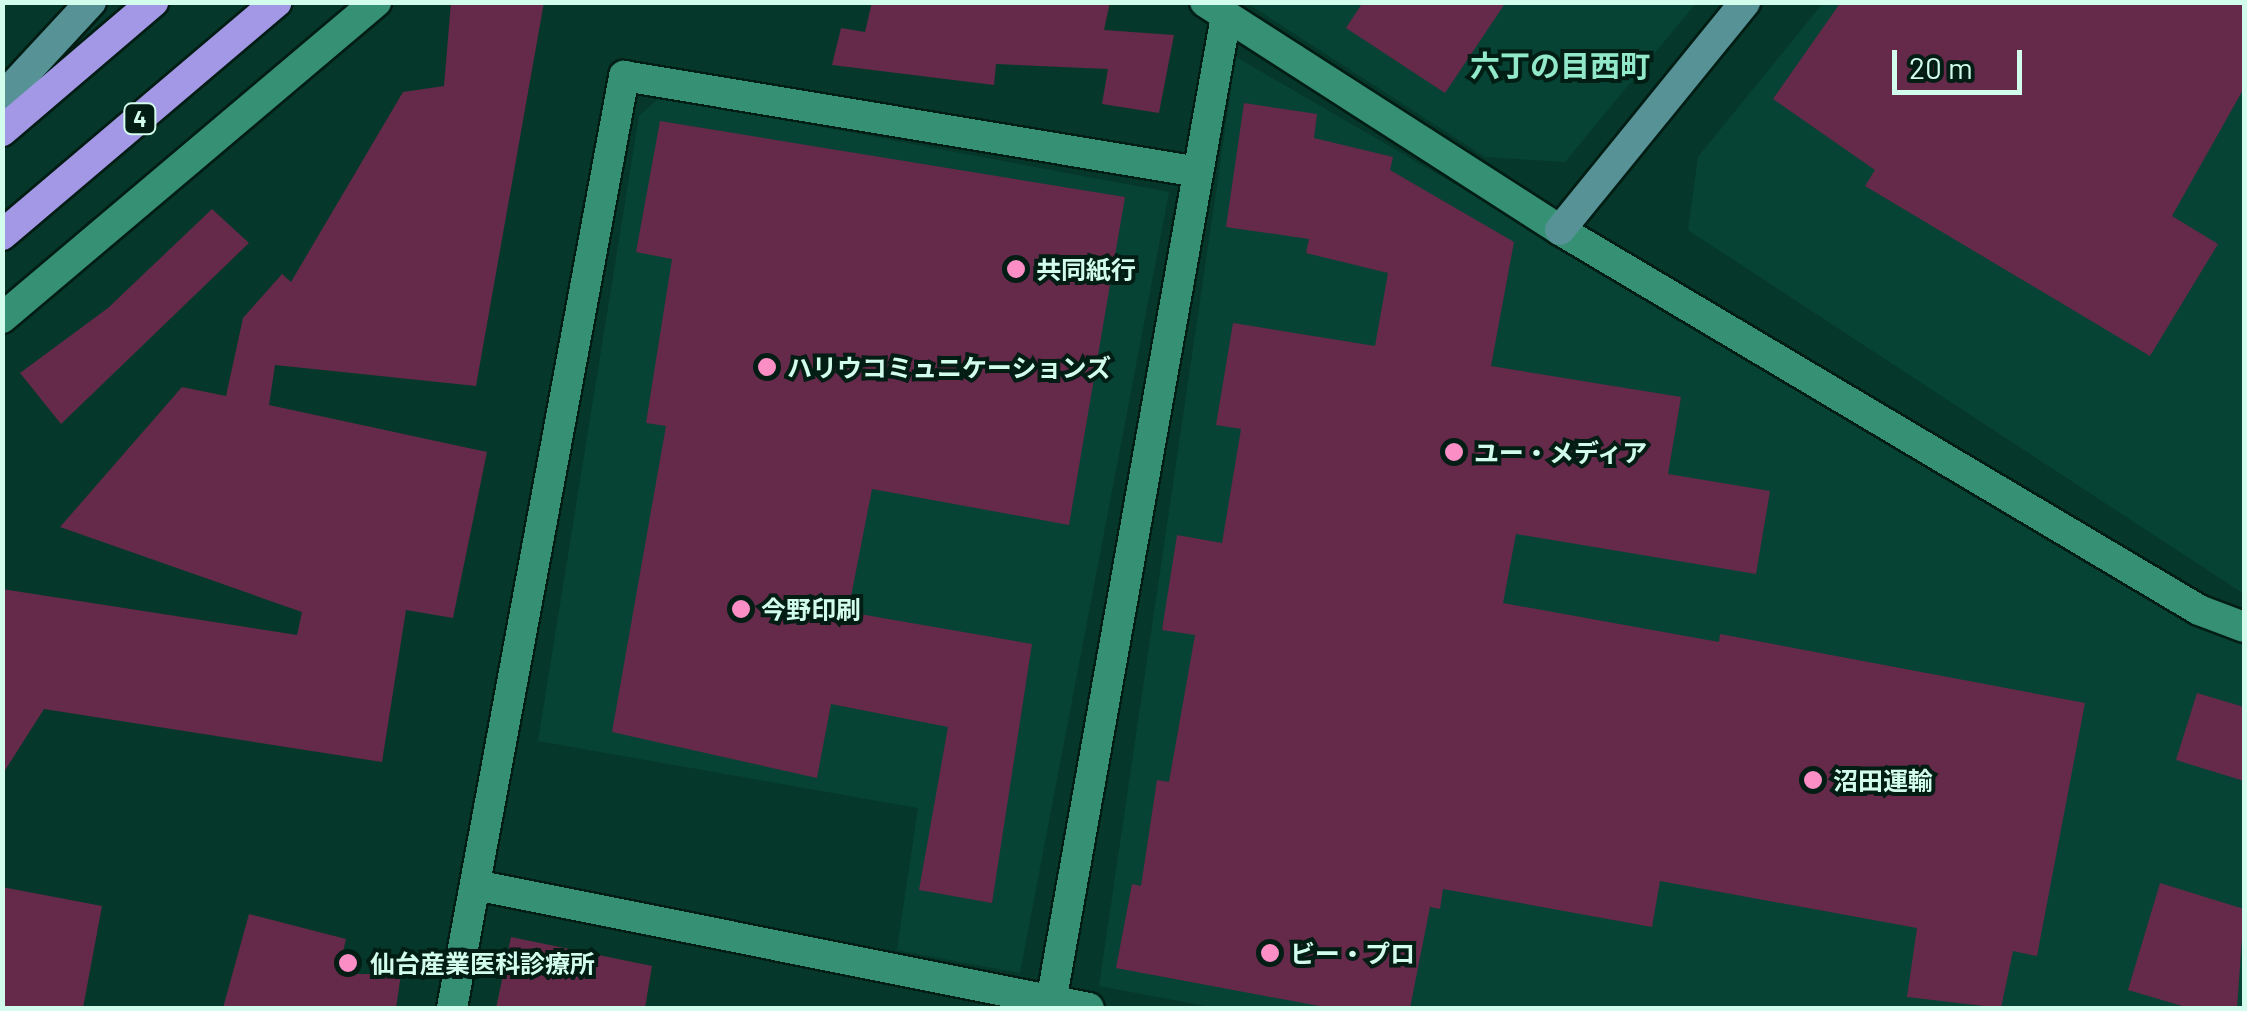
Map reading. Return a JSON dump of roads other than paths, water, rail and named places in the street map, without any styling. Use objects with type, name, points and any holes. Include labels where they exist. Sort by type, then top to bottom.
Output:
[{"type":"highway","points":[[2,131],[152,2]]},
{"type":"highway","name":"4","points":[[2,234],[277,2]]},
{"type":"street","points":[[2,98],[91,2]]},
{"type":"street","points":[[2,318],[376,2]]},
{"type":"street","points":[[1560,230],[1745,2]]},
{"type":"street","points":[[1051,1005],[1198,172],[1215,9],[1560,230],[2200,610],[2244,627]]},
{"type":"street","points":[[452,1008],[624,76],[1198,172]]},
{"type":"street","points":[[475,886],[1051,1005],[1088,1008]]},
{"type":"place","name":"共同紙行","points":[[1016,269]]},
{"type":"place","name":"ハリウコミュニケーションズ","points":[[767,367]]},
{"type":"place","name":"ユー・メディア","points":[[1454,452]]},
{"type":"place","name":"今野印刷","points":[[741,609]]},
{"type":"place","name":"沼田運輸","points":[[1813,780]]},
{"type":"place","name":"ビー・プロ","points":[[1270,953]]},
{"type":"place","name":"仙台産業医科診療所","points":[[348,963]]},
{"type":"district","name":"六丁の目西町","points":[[1560,65]]}]
